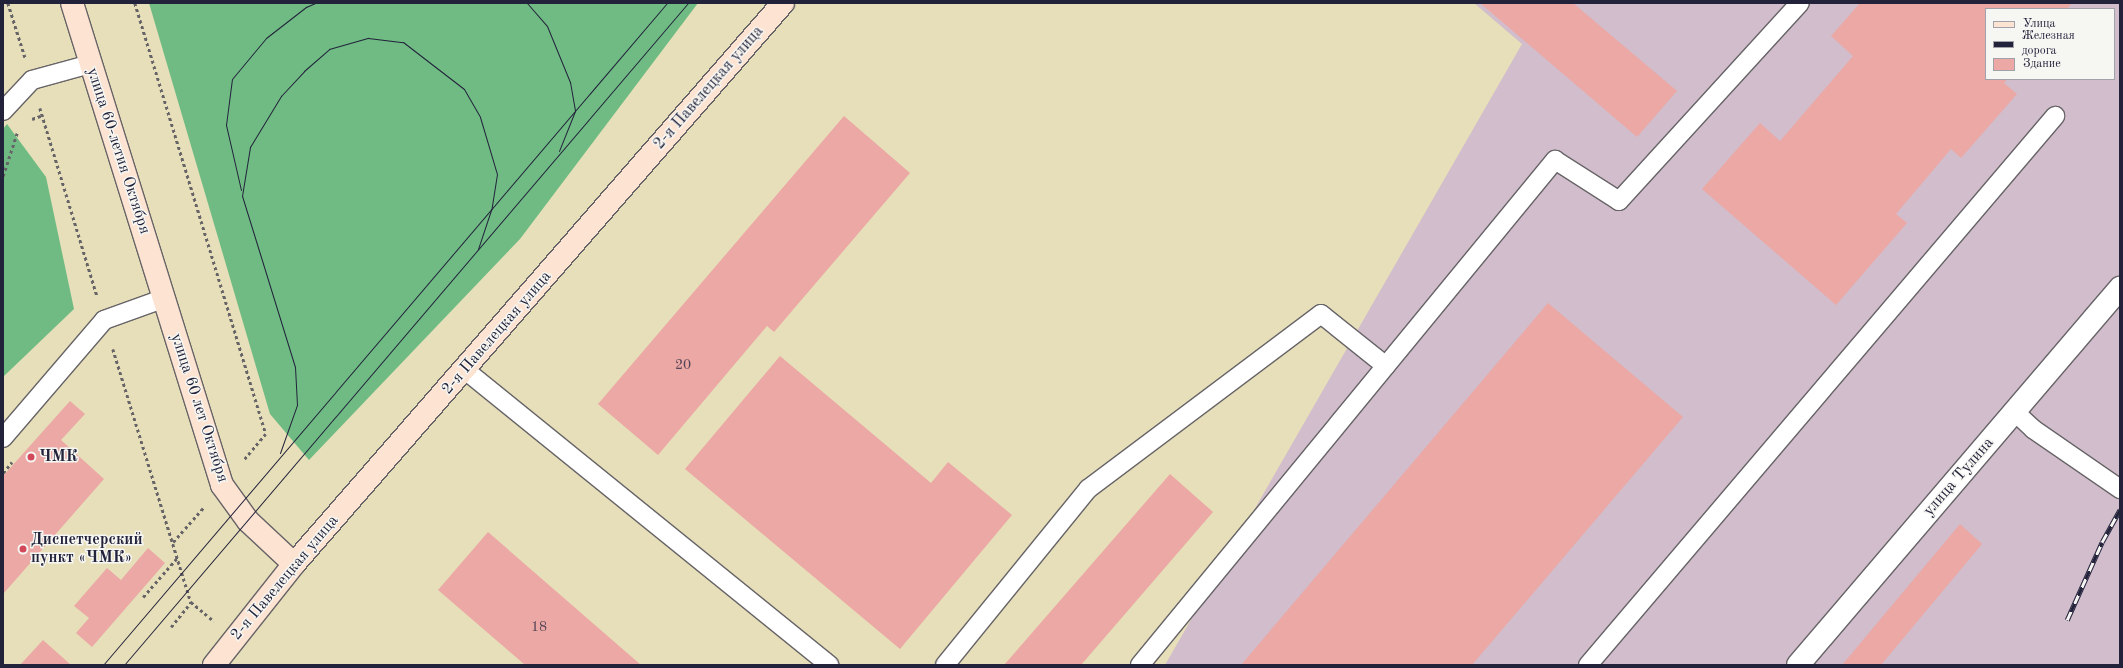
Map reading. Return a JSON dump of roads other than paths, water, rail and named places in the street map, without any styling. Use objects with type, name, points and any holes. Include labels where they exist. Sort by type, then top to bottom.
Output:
[{"type":"main road","name":"улица 60-летия Октября","points":[[72,3],[165,298]]},
{"type":"main road","name":"2-я Павелецкая улица","points":[[214,665],[294,564],[465,370],[783,3]]},
{"type":"main road","name":"улица 60 лет Октября","points":[[165,298],[222,485],[248,521],[294,564]]},
{"type":"street","name":"улица Тулина","points":[[1798,665],[2120,288]]},
{"type":"lane","points":[[1140,665],[1555,160],[1619,201],[1800,3]]},
{"type":"lane","points":[[3,111],[32,80],[90,64]]},
{"type":"lane","points":[[1588,665],[2055,116]]},
{"type":"lane","points":[[3,438],[104,320],[165,298]]},
{"type":"lane","points":[[945,665],[1088,489],[1321,314],[1386,366]]},
{"type":"lane","points":[[465,370],[829,665]]},
{"type":"lane","points":[[2015,412],[2033,429],[2120,489]]},
{"type":"tram line","points":[[241,190],[226,125],[232,79],[266,38],[306,7],[315,3]]},
{"type":"tram line","points":[[527,3],[547,26],[570,82],[575,111],[559,151]]},
{"type":"tram line","points":[[103,665],[667,3]]},
{"type":"tram line","points":[[124,665],[688,3]]},
{"type":"tram line","points":[[280,453],[297,405],[295,367],[242,196],[250,147],[281,96],[304,71],[329,49],[368,38],[403,42],[464,89],[480,117],[497,174],[491,210],[478,249]]},
{"type":"railway","points":[[2067,620],[2102,542],[2120,510]]},
{"type":"place","name":"ЧМК","points":[[31,457]]},
{"type":"place","name":"Диспетчерский пункт «ЧМК»","points":[[23,549]]}]
